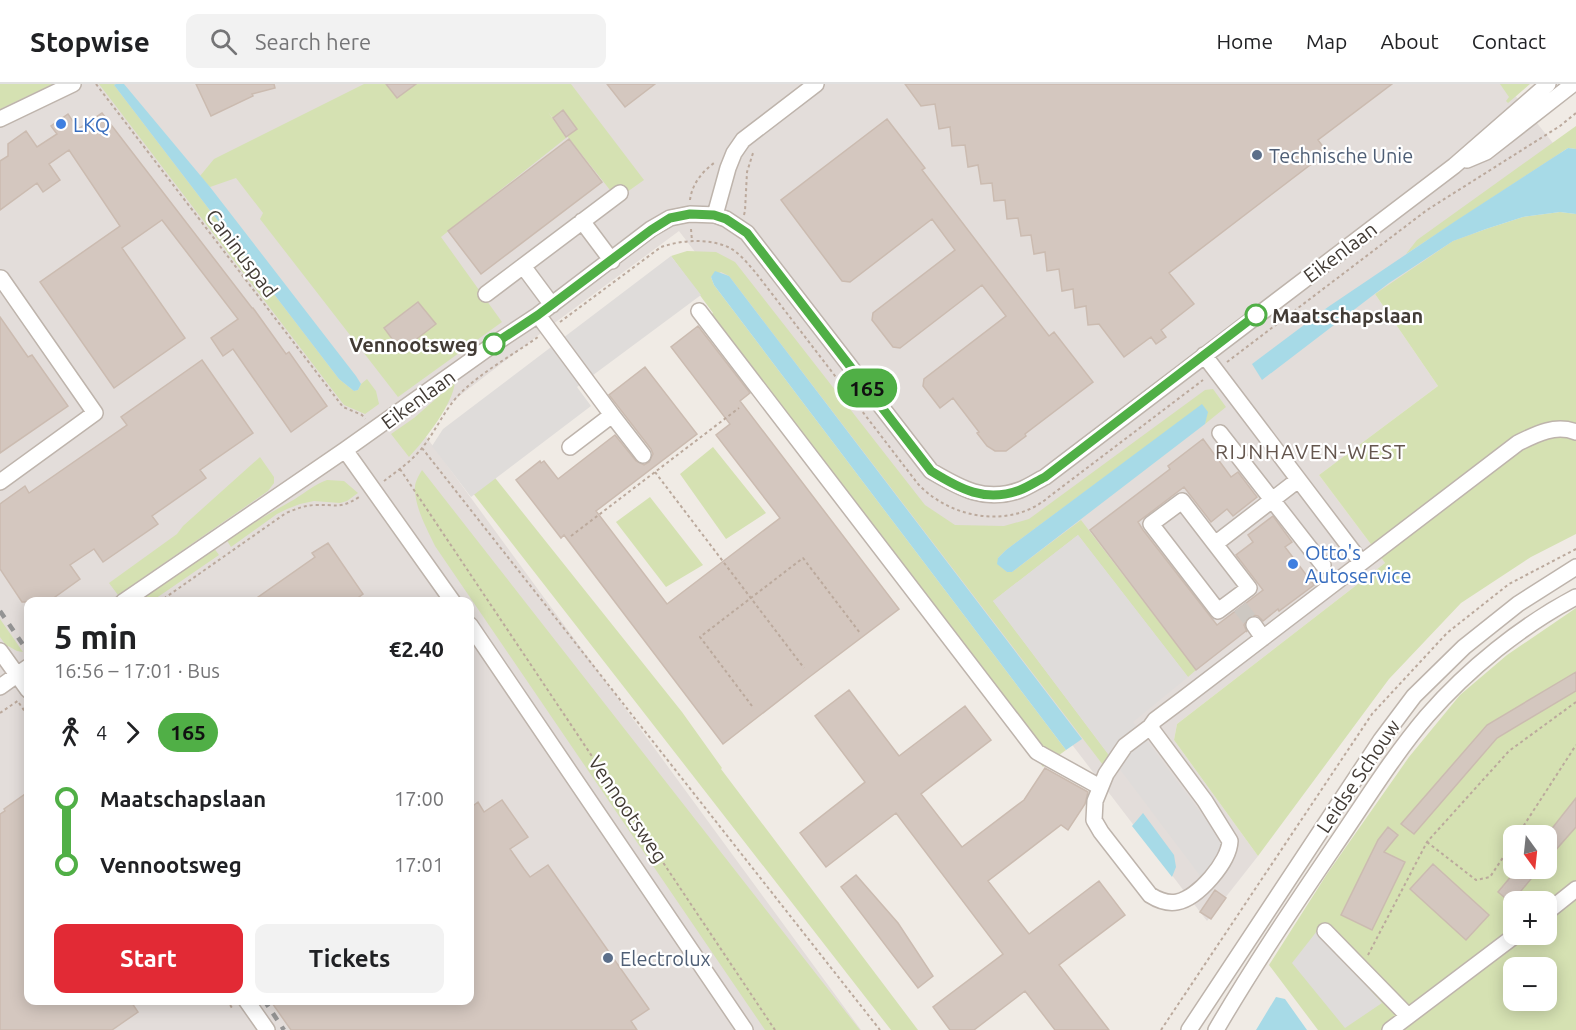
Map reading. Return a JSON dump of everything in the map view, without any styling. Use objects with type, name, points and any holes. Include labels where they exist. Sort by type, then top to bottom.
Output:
[{"type":"street","points":[[0,119],[73,84]]},
{"type":"street","points":[[714,215],[728,168],[743,140],[816,84]]},
{"type":"street","name":"Eikenlaan","points":[[130,597],[538,315],[651,230],[670,218],[690,214],[714,215],[726,219],[747,233],[931,471],[955,486],[980,494],[1003,495],[1021,489],[1045,477],[1454,166],[1548,84]]},
{"type":"street","name":"Eikenlaan","points":[[1454,166],[1486,152],[1573,84]]},
{"type":"street","points":[[486,294],[620,193]]},
{"type":"street","points":[[582,221],[612,261]]},
{"type":"street","points":[[523,266],[552,305]]},
{"type":"street","points":[[0,279],[2,278],[95,413],[0,482]]},
{"type":"street","points":[[699,310],[1037,752],[1100,787]]},
{"type":"street","points":[[538,315],[643,455]]},
{"type":"street","points":[[1204,355],[1361,562]]},
{"type":"street","points":[[570,447],[612,415]]},
{"type":"street","points":[[1145,731],[1205,801],[1230,841],[1230,847],[1216,873],[1190,896],[1177,903],[1160,902],[1150,895],[1094,820],[1095,801],[1100,787],[1125,746],[1259,632],[1361,562],[1518,443],[1544,430],[1576,432]]},
{"type":"street","points":[[1220,433],[1323,566]]},
{"type":"street","points":[[345,450],[449,597]]},
{"type":"street","points":[[1215,544],[1298,480]]},
{"type":"street","points":[[1182,501],[1215,544],[1249,588],[1237,603],[1218,611],[1151,524],[1182,501]]},
{"type":"street","name":"Leidse Schouw","points":[[1189,1030],[1381,740],[1414,696],[1464,647],[1518,604],[1576,567]]},
{"type":"street","name":"Leidse Schouw","points":[[1216,1030],[1279,927],[1392,761],[1427,717],[1457,684],[1497,649],[1576,597]]},
{"type":"street","name":"Vennootsweg","points":[[474,631],[745,1030]]},
{"type":"street","points":[[0,651],[23,671],[23,696]]},
{"type":"street","points":[[0,687],[23,671]]},
{"type":"street","points":[[1557,904],[1576,889]]},
{"type":"street","points":[[1325,931],[1408,1016]]},
{"type":"street","points":[[1390,1030],[1503,945]]},
{"type":"street","points":[[250,1005],[267,1030]]},
{"type":"path","name":"Caninuspad","points":[[96,84],[343,407],[362,415],[374,430]]},
{"type":"path","points":[[739,227],[745,211],[747,172],[760,126]]},
{"type":"path","points":[[571,536],[739,408]]},
{"type":"path","points":[[422,448],[880,1030]]},
{"type":"path","name":"Vennootsweg","points":[[400,469],[775,1030]]},
{"type":"path","points":[[655,472],[804,668]]},
{"type":"path","points":[[752,706],[700,637],[803,558],[860,633]]},
{"type":"path","points":[[0,713],[23,696]]},
{"type":"path","points":[[1361,968],[1428,842],[1509,752],[1576,702]]},
{"type":"path","points":[[1524,825],[1576,745]]},
{"type":"path","points":[[1428,842],[1476,880],[1490,877],[1503,858]]},
{"type":"shaded area","points":[[0,84],[1506,84],[1576,172],[1375,294],[1438,386],[1319,475],[1385,563],[1177,724],[1174,740],[1258,856],[1207,921],[679,231],[419,427],[861,1030],[0,1030]]},
{"type":"shaded area","points":[[671,256],[701,295],[577,387],[591,406],[471,497],[432,446],[443,429]]},
{"type":"shaded area","points":[[1078,535],[1188,677],[1133,722],[1233,856],[1204,881],[993,601]]},
{"type":"shaded area","points":[[1317,931],[1382,1003],[1345,1028],[1292,963]]},
{"type":"green space","points":[[0,84],[53,84],[0,109]]},
{"type":"green space","points":[[99,84],[116,84],[114,85],[339,379],[354,391],[358,390],[367,379],[376,391],[379,404],[365,414],[344,405]]},
{"type":"green space","points":[[364,84],[571,84],[644,180],[627,192],[614,195],[548,112],[566,138],[441,237],[502,322],[398,397],[260,219],[263,213],[236,178],[210,187],[200,176],[214,159]]},
{"type":"green space","points":[[1500,84],[1530,84],[1508,103],[1506,101],[1509,97]]},
{"type":"green space","points":[[1576,126],[1576,149],[1568,148],[1406,254],[1417,240]]},
{"type":"green space","points":[[1560,212],[1576,214],[1576,534],[1531,557],[1461,603],[1389,679],[1258,856],[1174,740],[1177,724],[1385,563],[1319,475],[1438,386],[1375,294],[1453,241],[1523,217]]},
{"type":"green space","points":[[687,251],[716,252],[735,262],[925,505],[955,525],[1004,526],[1029,519],[1205,390],[1213,389],[1226,407],[1205,424],[1207,412],[1202,405],[998,558],[998,564],[1007,572],[1012,572],[1081,520],[1196,670],[1188,677],[1078,535],[993,601],[1111,758],[1103,765],[729,276],[721,272],[711,277],[714,285],[1066,750],[1043,767],[704,321],[713,313],[671,256]]},
{"type":"green space","points":[[455,382],[444,411],[409,457],[391,434],[414,418]]},
{"type":"green space","points":[[468,444],[682,712],[721,769],[918,1030],[891,1030],[444,456]]},
{"type":"green space","points":[[713,447],[766,513],[726,539],[680,474]]},
{"type":"green space","points":[[260,457],[274,477],[274,483],[268,491],[118,595],[109,583],[177,534]]},
{"type":"green space","points":[[422,470],[860,1030],[765,1030],[474,603],[474,597],[470,597],[435,546],[417,502],[416,483]]},
{"type":"green space","points":[[327,480],[344,481],[358,493],[340,503],[314,501],[287,509],[231,547],[226,539]]},
{"type":"green space","points":[[650,497],[703,565],[666,587],[616,522]]},
{"type":"green space","points":[[214,548],[219,555],[158,597],[144,597]]},
{"type":"green space","points":[[1576,608],[1576,1030],[1318,1030],[1269,965],[1327,874],[1409,757],[1460,695],[1507,655]]},
{"type":"green space","points":[[0,619],[23,652],[7,647],[0,637]]},
{"type":"water","points":[[124,84],[210,187],[356,376],[361,384],[358,390],[354,391],[339,379],[114,85]]},
{"type":"water","points":[[1568,148],[1576,149],[1576,214],[1560,212],[1523,217],[1453,241],[1389,283],[1262,380],[1252,364],[1328,307]]},
{"type":"water","points":[[715,271],[729,276],[1082,739],[1066,750],[714,285],[711,277]]},
{"type":"water","points":[[1202,404],[1208,412],[1205,424],[1012,572],[1007,572],[997,564],[998,558],[1006,550]]},
{"type":"water","points":[[1143,813],[1174,855],[1176,867],[1172,877],[1132,826]]},
{"type":"water","points":[[1276,997],[1285,999],[1307,1030],[1256,1030]]},
{"type":"building","points":[[196,84],[274,84],[275,88],[252,94],[253,96],[211,116]]},
{"type":"building","points":[[386,84],[416,84],[397,98]]},
{"type":"building","points":[[607,84],[655,84],[625,107]]},
{"type":"building","points":[[905,84],[1392,84],[1318,140],[1327,152],[1169,273],[1194,304],[1161,330],[1166,337],[1156,344],[1151,337],[1124,357],[1099,324],[1088,325],[1086,306],[1075,308],[1073,289],[1062,291],[1059,269],[1047,271],[1045,252],[1034,254],[1031,235],[1021,236],[1018,218],[1007,219],[1005,200],[994,201],[992,183],[981,184],[978,165],[968,167],[965,145],[952,146],[950,127],[939,129],[935,104],[921,106]]},
{"type":"building","points":[[563,110],[577,129],[566,137],[553,118]]},
{"type":"building","points":[[102,113],[286,354],[289,352],[327,406],[291,432],[233,349],[223,356],[211,338],[238,319],[162,220],[122,248],[185,338],[114,388],[40,282],[120,226],[69,150],[49,164],[60,180],[43,192],[37,183],[0,210],[0,161],[8,156],[8,144],[26,131],[37,147],[57,134],[51,126],[68,114],[78,129]]},
{"type":"building","points":[[887,119],[925,168],[922,170],[1049,336],[1054,332],[1093,382],[1006,451],[995,451],[987,446],[953,398],[940,408],[923,386],[924,379],[1006,316],[982,285],[900,348],[893,347],[872,320],[873,313],[955,250],[932,219],[850,282],[842,281],[781,200]]},
{"type":"building","points":[[569,139],[602,182],[481,274],[448,231]]},
{"type":"building","points":[[418,302],[436,324],[401,351],[384,328]]},
{"type":"building","points":[[0,317],[28,357],[32,355],[68,406],[0,453]]},
{"type":"building","points":[[698,326],[750,393],[740,401],[899,609],[723,744],[564,535],[561,538],[516,480],[540,461],[541,463],[544,461],[558,479],[615,435],[636,461],[644,465],[649,462],[653,454],[651,449],[609,395],[645,367],[697,434],[596,511],[667,604],[780,518],[716,435],[730,424],[671,347]]},
{"type":"building","points":[[202,360],[253,433],[200,470],[206,478],[152,516],[158,524],[103,562],[94,549],[70,565],[80,579],[55,597],[24,597],[24,602],[22,602],[0,569],[0,504],[25,486],[29,493],[127,425],[121,417]]},
{"type":"building","points":[[1203,439],[1231,477],[1238,472],[1257,497],[1233,516],[1227,509],[1211,522],[1184,487],[1138,522],[1143,530],[1217,625],[1263,590],[1236,555],[1253,542],[1248,535],[1273,516],[1292,542],[1285,547],[1314,585],[1263,621],[1258,616],[1248,617],[1244,625],[1247,632],[1196,670],[1090,530],[1170,469],[1168,466]]},
{"type":"building","points":[[328,543],[363,594],[359,597],[258,597],[315,557],[312,553]]},
{"type":"building","points":[[1576,672],[1576,691],[1497,738],[1414,834],[1401,824],[1487,725]]},
{"type":"building","points":[[849,690],[899,756],[965,706],[991,740],[921,794],[962,847],[1024,800],[1045,768],[1088,792],[1085,804],[1068,830],[1061,825],[988,881],[1029,934],[1099,881],[1125,915],[1059,965],[1109,1030],[1055,1030],[1025,991],[974,1030],[950,1030],[933,1007],[1003,954],[896,813],[826,867],[800,833],[865,782],[815,716]]},
{"type":"building","points":[[24,795],[24,1005],[133,1005],[138,1012],[112,1030],[0,1030],[0,814],[5,811],[4,809]]},
{"type":"building","points":[[1576,798],[1576,827],[1557,849],[1557,825],[1555,825]]},
{"type":"building","points":[[502,800],[528,837],[510,849],[530,877],[548,865],[649,1009],[631,1021],[637,1030],[291,1030],[274,1005],[474,1005],[474,805],[478,802],[484,812]]},
{"type":"building","points":[[1388,827],[1398,835],[1384,852],[1405,862],[1372,930],[1341,915],[1378,840]]},
{"type":"building","points":[[1433,864],[1489,915],[1466,940],[1410,889]]},
{"type":"building","points":[[856,875],[898,923],[933,976],[918,988],[841,887]]},
{"type":"building","points":[[1509,879],[1531,879],[1521,891],[1503,891],[1503,896],[1498,892]]},
{"type":"building","points":[[1215,890],[1226,898],[1211,919],[1200,912]]},
{"type":"tunnel","points":[[1240,607],[1254,625]]},
{"type":"railway","points":[[0,611],[24,646]]},
{"type":"railway","points":[[267,1005],[284,1030]]},
{"type":"bus line","name":"165","points":[[494,344],[538,315],[670,218],[690,214],[714,215],[726,219],[747,233],[931,471],[955,486],[980,494],[1003,495],[1045,477],[1256,315]]},
{"type":"place","name":"LKQ","points":[[61,124]]},
{"type":"place","name":"Technische Unie","points":[[1257,155]]},
{"type":"place","name":"Maatschapslaan","points":[[1256,315]]},
{"type":"place","name":"Vennootsweg","points":[[494,344]]},
{"type":"place","name":"Otto's Autoservice","points":[[1293,564]]},
{"type":"place","name":"Electrolux","points":[[608,958]]},
{"type":"district","name":"RIJNHAVEN-WEST","points":[[1311,451]]}]
